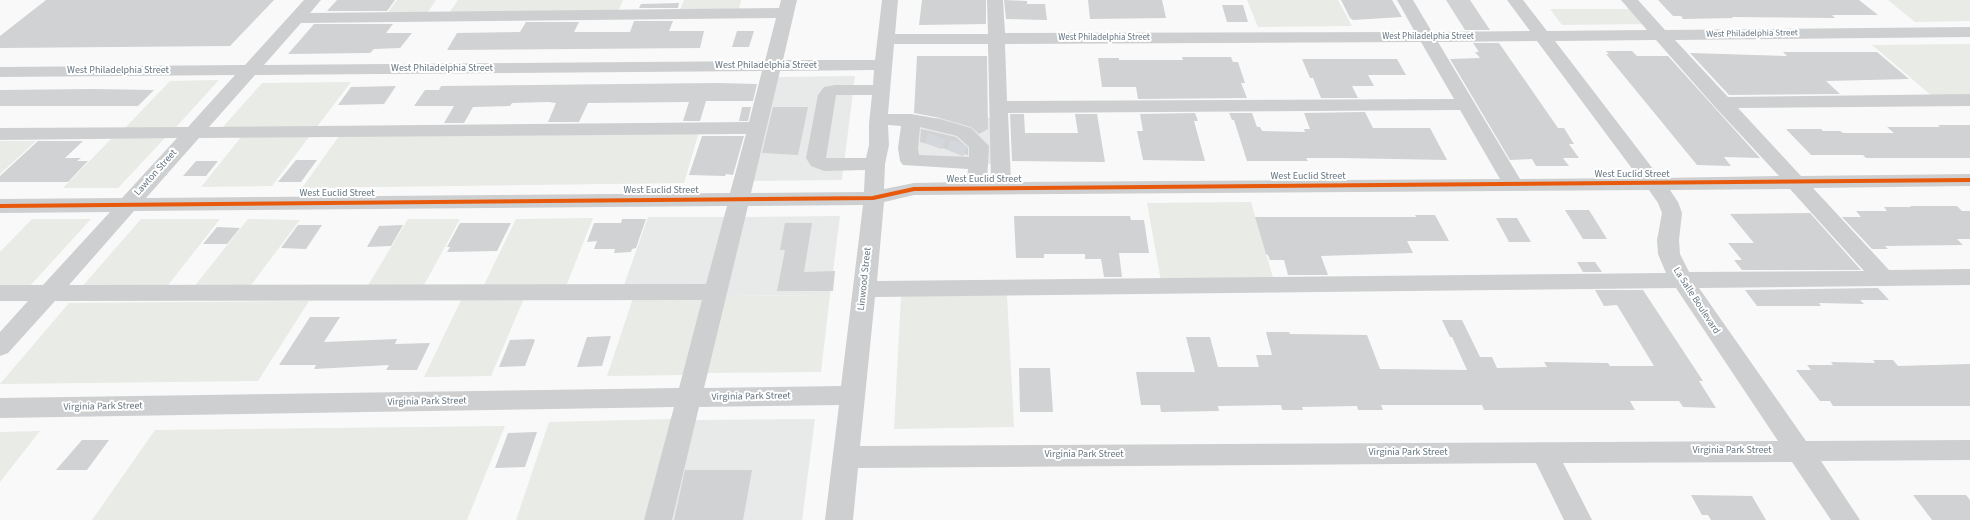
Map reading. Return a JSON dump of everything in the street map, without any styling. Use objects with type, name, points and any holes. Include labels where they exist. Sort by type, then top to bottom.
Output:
[{"type":"street","name":"Lawton Street","points":[[0,347],[313,0]]},
{"type":"street","name":"Linwood Street","points":[[840,520],[873,198],[875,164],[879,145],[881,90],[890,0]]},
{"type":"street","points":[[995,0],[1001,188]]},
{"type":"street","points":[[1405,0],[1513,184]]},
{"type":"street","name":"La Salle Boulevard","points":[[1515,0],[1668,202],[1672,213],[1668,240],[1669,254],[1674,268],[1846,520]]},
{"type":"street","points":[[1629,0],[1883,278]]},
{"type":"street","points":[[297,18],[788,7],[658,520]]},
{"type":"street","name":"West Philadelphia Street","points":[[886,39],[1427,37],[1970,32]]},
{"type":"street","name":"West Philadelphia Street","points":[[0,72],[883,65]]},
{"type":"street","points":[[875,164],[824,165],[818,162],[816,158],[827,95],[830,91],[881,90]]},
{"type":"street","points":[[1722,103],[1970,100]]},
{"type":"street","points":[[999,107],[1466,104]]},
{"type":"street","points":[[879,118],[911,120],[934,142],[957,147],[980,146],[977,189]]},
{"type":"street","points":[[911,120],[908,148],[910,161],[934,142]]},
{"type":"street","points":[[0,134],[757,128]]},
{"type":"street","points":[[934,142],[957,147],[979,164]]},
{"type":"street","points":[[879,145],[908,148]]},
{"type":"street","name":"West Euclid Street","points":[[0,206],[873,198],[914,189],[1655,184],[1970,180]]},
{"type":"street","points":[[864,289],[1970,277]]},
{"type":"street","points":[[0,293],[715,292]]},
{"type":"street","name":"Virginia Park Street","points":[[0,408],[853,395]]},
{"type":"street","name":"Virginia Park Street","points":[[846,456],[1970,450]]},
{"type":"street","points":[[1544,452],[1578,520]]},
{"type":"shaded area","points":[[397,0],[436,0],[428,12],[388,12]]},
{"type":"shaded area","points":[[458,0],[623,0],[618,12],[449,13]]},
{"type":"shaded area","points":[[684,0],[741,0],[739,9],[680,10]]},
{"type":"shaded area","points":[[1247,0],[1338,0],[1352,26],[1258,27]]},
{"type":"shaded area","points":[[1888,0],[1970,0],[1970,21],[1915,22]]},
{"type":"shaded area","points":[[1550,9],[1631,9],[1646,24],[1562,25]]},
{"type":"shaded area","points":[[1970,44],[1970,95],[1932,96],[1872,45]]},
{"type":"shaded area","points":[[855,76],[842,180],[751,181],[774,77]]},
{"type":"shaded area","points":[[219,80],[176,127],[125,128],[170,81]]},
{"type":"shaded area","points":[[351,82],[316,128],[222,128],[262,83]]},
{"type":"shaded area","points":[[911,118],[994,118],[995,164],[907,164]]},
{"type":"shaded area","points":[[699,132],[684,183],[302,188],[339,136]]},
{"type":"shaded area","points":[[241,137],[309,137],[272,186],[201,187]]},
{"type":"shaded area","points":[[112,138],[165,138],[118,188],[63,188]]},
{"type":"shaded area","points":[[0,141],[36,141],[0,174]]},
{"type":"shaded area","points":[[1251,202],[1274,281],[1161,281],[1147,203]]},
{"type":"shaded area","points":[[840,216],[830,295],[721,296],[741,217]]},
{"type":"shaded area","points":[[648,217],[726,217],[708,288],[623,288]]},
{"type":"shaded area","points":[[593,218],[565,289],[482,289],[516,219]]},
{"type":"shaded area","points":[[32,219],[91,219],[28,288],[0,288],[0,252]]},
{"type":"shaded area","points":[[141,219],[220,219],[165,289],[80,289]]},
{"type":"shaded area","points":[[248,219],[300,220],[248,289],[193,288]]},
{"type":"shaded area","points":[[408,219],[460,219],[423,287],[367,287]]},
{"type":"shaded area","points":[[830,295],[821,372],[703,373],[721,296]]},
{"type":"shaded area","points":[[1007,295],[1014,427],[894,429],[901,296]]},
{"type":"shaded area","points":[[463,296],[525,296],[491,376],[424,377]]},
{"type":"shaded area","points":[[633,298],[705,298],[685,375],[607,376]]},
{"type":"shaded area","points":[[309,301],[258,381],[0,384],[69,303]]},
{"type":"shaded area","points":[[672,419],[649,520],[516,520],[549,422]]},
{"type":"shaded area","points":[[815,419],[802,520],[665,520],[689,420]]},
{"type":"shaded area","points":[[505,426],[467,520],[92,520],[155,430]]},
{"type":"shaded area","points":[[40,431],[0,482],[0,432]]},
{"type":"building","points":[[46,0],[274,0],[230,46],[0,48],[0,36]]},
{"type":"building","points":[[337,0],[395,0],[387,11],[327,11]]},
{"type":"building","points":[[922,0],[986,0],[986,24],[919,25]]},
{"type":"building","points":[[1004,0],[1027,1],[1027,4],[1045,4],[1047,20],[1006,19]]},
{"type":"building","points":[[1088,0],[1162,0],[1166,18],[1090,19]]},
{"type":"building","points":[[1341,0],[1392,0],[1402,17],[1353,20],[1350,18]]},
{"type":"building","points":[[1446,0],[1470,0],[1490,30],[1465,30]]},
{"type":"building","points":[[1658,0],[1859,0],[1878,15],[1832,15],[1835,18],[1732,17],[1733,18],[1683,19],[1681,16],[1673,16]]},
{"type":"building","points":[[679,3],[678,8],[639,8],[641,4]]},
{"type":"building","points":[[1222,5],[1243,5],[1248,22],[1227,22]]},
{"type":"building","points":[[634,21],[673,21],[669,31],[704,31],[700,48],[447,50],[457,33],[520,32],[526,22],[579,22],[574,32],[630,32]]},
{"type":"building","points":[[314,24],[393,24],[386,33],[412,33],[400,48],[374,49],[370,53],[288,54]]},
{"type":"building","points":[[737,31],[754,31],[749,47],[732,47]]},
{"type":"building","points":[[1473,43],[1499,43],[1558,128],[1564,128],[1574,144],[1569,144],[1579,158],[1563,158],[1569,166],[1536,166],[1532,159],[1510,160],[1450,59],[1480,58],[1475,52],[1479,52]]},
{"type":"building","points":[[1606,51],[1632,51],[1637,56],[1668,56],[1760,158],[1724,157],[1731,166],[1697,165],[1606,54],[1609,54]]},
{"type":"building","points":[[1783,52],[1877,52],[1909,79],[1826,81],[1840,94],[1729,95],[1690,53],[1787,56]]},
{"type":"building","points":[[917,56],[987,56],[988,129],[979,134],[971,127],[940,118],[914,113]]},
{"type":"building","points":[[1182,57],[1231,57],[1233,62],[1238,62],[1245,83],[1241,83],[1247,98],[1138,99],[1136,87],[1102,87],[1098,58],[1119,58],[1119,60],[1183,60]]},
{"type":"building","points":[[1302,59],[1397,59],[1406,75],[1368,75],[1374,86],[1352,86],[1358,98],[1321,98],[1313,78],[1310,78]]},
{"type":"building","points":[[717,83],[757,84],[753,101],[706,101],[700,121],[683,121],[689,102],[588,103],[579,122],[548,122],[556,103],[548,102],[512,103],[510,106],[473,107],[464,123],[444,123],[454,106],[414,106],[425,90],[439,90],[441,86]]},
{"type":"building","points":[[396,86],[384,104],[338,105],[351,87]]},
{"type":"building","points":[[0,90],[154,90],[138,106],[0,106]]},
{"type":"building","points":[[742,107],[751,107],[748,121],[739,121]]},
{"type":"building","points":[[773,107],[808,107],[798,155],[762,153]]},
{"type":"building","points":[[1365,112],[1373,128],[1430,128],[1447,160],[1306,158],[1308,161],[1247,161],[1234,120],[1232,120],[1229,113],[1252,113],[1257,127],[1260,127],[1262,131],[1305,132],[1304,129],[1310,129],[1304,113]]},
{"type":"building","points":[[1195,113],[1198,121],[1194,121],[1205,161],[1143,160],[1137,131],[1143,131],[1140,114]]},
{"type":"building","points":[[1010,114],[1024,114],[1025,133],[1078,133],[1075,114],[1097,114],[1105,162],[1012,161]]},
{"type":"building","points":[[1938,125],[1970,125],[1970,158],[1866,158],[1863,155],[1811,155],[1786,129],[1821,129],[1823,131],[1840,131],[1843,133],[1894,133],[1887,127],[1940,127]]},
{"type":"building","points":[[921,129],[956,137],[968,148],[968,155],[920,142]]},
{"type":"building","points":[[702,136],[744,136],[733,175],[689,175]]},
{"type":"building","points":[[38,141],[83,141],[65,158],[81,158],[77,161],[88,161],[68,182],[0,182],[0,176]]},
{"type":"building","points":[[296,160],[317,160],[301,182],[278,182]]},
{"type":"building","points":[[196,161],[218,161],[206,176],[183,176]]},
{"type":"building","points":[[1910,206],[1957,206],[1962,211],[1970,211],[1970,239],[1957,239],[1963,245],[1885,246],[1888,249],[1872,249],[1842,217],[1861,217],[1856,211],[1887,211],[1884,207],[1911,207]]},
{"type":"building","points":[[1565,210],[1589,210],[1607,239],[1583,239]]},
{"type":"building","points":[[1810,213],[1861,270],[1742,270],[1734,260],[1742,260],[1728,243],[1754,243],[1730,214]]},
{"type":"building","points":[[1415,215],[1435,215],[1449,241],[1407,241],[1413,253],[1321,256],[1328,275],[1288,275],[1284,260],[1270,260],[1266,254],[1255,217],[1416,217]]},
{"type":"building","points":[[1014,216],[1130,216],[1131,220],[1144,220],[1149,253],[1119,253],[1122,277],[1104,277],[1101,259],[1085,259],[1085,254],[1044,254],[1044,258],[1016,258]]},
{"type":"building","points":[[1496,218],[1517,218],[1531,242],[1509,242]]},
{"type":"building","points":[[622,219],[646,219],[636,248],[632,249],[631,252],[614,253],[615,249],[594,249],[597,241],[587,242],[594,223],[621,223]]},
{"type":"building","points":[[460,223],[511,223],[497,251],[447,252],[450,247],[447,247]]},
{"type":"building","points":[[785,223],[812,223],[804,272],[835,271],[833,291],[777,291],[785,250],[780,250]]},
{"type":"building","points":[[298,225],[322,225],[306,249],[281,248]]},
{"type":"building","points":[[403,225],[391,246],[367,247],[379,226]]},
{"type":"building","points":[[217,227],[240,228],[227,244],[203,244]]},
{"type":"building","points":[[1577,262],[1595,262],[1602,272],[1583,272]]},
{"type":"building","points":[[1878,288],[1889,300],[1860,300],[1864,304],[1819,303],[1821,306],[1757,306],[1745,290]]},
{"type":"building","points":[[1595,290],[1643,290],[1703,381],[1699,381],[1716,408],[1683,407],[1679,401],[1630,401],[1635,410],[1484,410],[1482,405],[1381,405],[1383,410],[1358,410],[1357,406],[1302,407],[1303,410],[1282,410],[1281,405],[1218,406],[1219,411],[1161,412],[1160,405],[1141,405],[1136,372],[1195,372],[1186,337],[1210,337],[1218,367],[1259,367],[1256,355],[1272,355],[1266,332],[1289,332],[1290,334],[1367,335],[1380,369],[1467,370],[1452,337],[1450,337],[1442,320],[1462,320],[1480,357],[1492,357],[1497,368],[1547,367],[1544,362],[1608,363],[1610,366],[1654,366],[1617,305],[1604,306]]},
{"type":"building","points":[[310,317],[340,317],[324,342],[397,339],[395,344],[430,343],[417,370],[386,370],[389,365],[314,369],[316,365],[279,365]]},
{"type":"building","points":[[611,336],[602,366],[577,367],[587,337]]},
{"type":"building","points":[[510,340],[535,340],[525,366],[499,367]]},
{"type":"building","points":[[1873,360],[1893,360],[1898,366],[1970,364],[1970,406],[1833,406],[1830,401],[1820,401],[1796,370],[1811,370],[1807,365],[1833,365],[1831,362],[1875,363]]},
{"type":"building","points":[[1019,368],[1050,368],[1053,412],[1020,412]]},
{"type":"building","points":[[537,432],[525,467],[495,468],[508,433]]},
{"type":"building","points":[[82,440],[109,440],[87,470],[56,470]]},
{"type":"building","points":[[685,470],[752,470],[743,520],[674,520]]},
{"type":"building","points":[[1691,495],[1752,496],[1766,520],[1711,520],[1708,515],[1702,515]]},
{"type":"building","points":[[1913,495],[1966,495],[1970,500],[1970,520],[1932,520]]},
{"type":"tunnel","points":[[933,146],[937,136]]},
{"type":"tunnel","points":[[955,153],[959,143]]},
{"type":"cycle path","points":[[0,206],[873,198],[914,189],[1655,184],[1970,180]]}]
